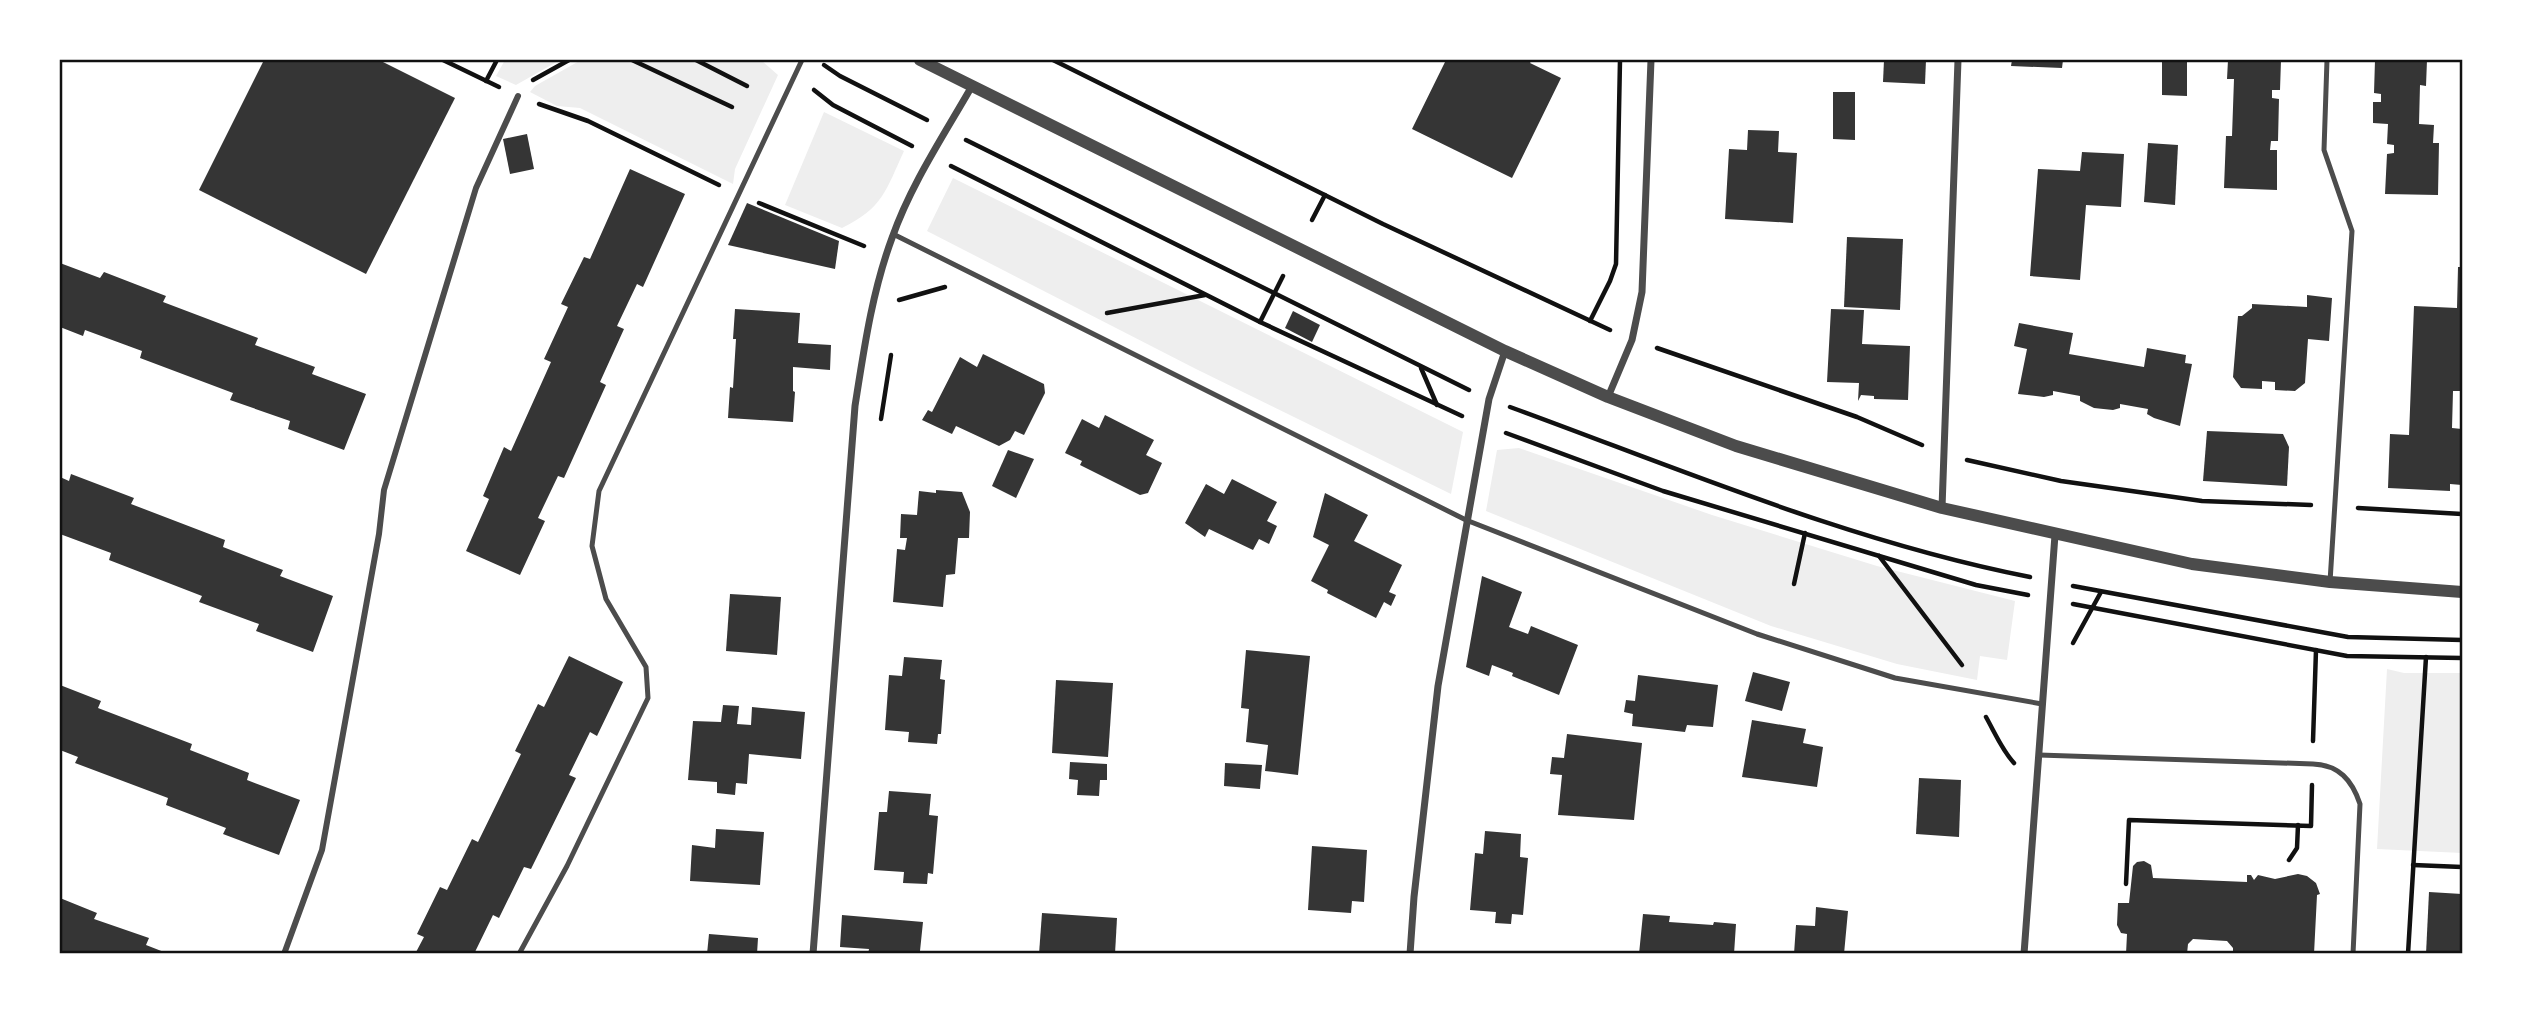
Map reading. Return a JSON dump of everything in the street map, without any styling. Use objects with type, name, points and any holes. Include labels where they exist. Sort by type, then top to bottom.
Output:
[{"type":"street","points":[[1608,397],[1632,340],[1642,292],[1651,60]]},
{"type":"street","points":[[1942,508],[1958,60]]},
{"type":"street","points":[[925,61],[1506,351],[1608,397],[1736,446],[1942,508],[2192,564],[2330,582],[2462,592]]},
{"type":"street","points":[[813,954],[855,406],[868,321],[893,234],[932,156],[972,86]]},
{"type":"street","points":[[284,954],[322,850],[379,534],[384,490],[476,188],[518,96]]},
{"type":"street","points":[[1410,954],[1437,686],[1489,399],[1506,351]]},
{"type":"street","points":[[2024,954],[2055,534]]},
{"type":"lane","points":[[519,954],[567,866],[648,698],[646,667],[606,599],[592,546],[599,491],[802,60]]},
{"type":"lane","points":[[2327,60],[2324,150],[2352,232],[2330,582]]},
{"type":"lane","points":[[893,234],[1466,520],[1758,634],[1895,678],[2042,704]]},
{"type":"lane","points":[[2039,755],[2312,764],[2336,769],[2354,788],[2360,804],[2353,954]]},
{"type":"path","points":[[443,60],[518,96],[588,121],[738,195],[886,255]]},
{"type":"path","points":[[486,81],[497,60]]},
{"type":"path","points":[[518,96],[531,81],[569,60]]},
{"type":"path","points":[[632,60],[732,107]]},
{"type":"path","points":[[696,60],[747,86]]},
{"type":"path","points":[[816,60],[840,76],[946,130],[1421,368],[1489,399],[1803,515],[1980,568],[2026,576]]},
{"type":"path","points":[[1054,60],[1325,195],[1611,330]]},
{"type":"path","points":[[1590,321],[1616,264],[1620,60]]},
{"type":"path","points":[[795,75],[833,106],[1206,295],[1438,407],[1663,491],[1976,585],[2033,596]]},
{"type":"path","points":[[947,177],[953,166]]},
{"type":"path","points":[[1312,220],[1325,195]]},
{"type":"path","points":[[1260,321],[1283,276]]},
{"type":"path","points":[[897,313],[901,291]]},
{"type":"path","points":[[1068,321],[1206,295]]},
{"type":"path","points":[[1657,348],[1857,417],[1944,455],[2061,481],[2202,501],[2462,514]]},
{"type":"path","points":[[879,430],[891,352]]},
{"type":"path","points":[[1421,368],[1438,407]]},
{"type":"path","points":[[1794,584],[1805,533]]},
{"type":"path","points":[[1878,555],[1908,592],[1915,607],[1967,671],[1984,714],[2014,764]]},
{"type":"path","points":[[2080,587],[2348,636],[2462,640]]},
{"type":"path","points":[[2071,604],[2347,656],[2462,658]]},
{"type":"path","points":[[2126,884],[2129,820],[2311,826],[2316,650]]},
{"type":"path","points":[[2408,954],[2426,657]]},
{"type":"path","points":[[2289,860],[2297,848],[2298,825]]},
{"type":"path","points":[[2413,865],[2462,867]]},
{"type":"shaded area","points":[[505,60],[560,60],[516,85],[496,76]]},
{"type":"shaded area","points":[[581,60],[761,60],[778,75],[735,169],[733,184],[580,108],[557,106],[530,92],[535,86]]},
{"type":"shaded area","points":[[824,112],[904,151],[882,197],[856,221],[842,228],[785,205]]},
{"type":"shaded area","points":[[953,178],[1463,432],[1451,494],[1196,369],[927,231]]},
{"type":"shaded area","points":[[1519,448],[1712,515],[1877,566],[2015,601],[2007,660],[1980,656],[1977,680],[1897,664],[1771,626],[1486,511],[1497,450]]},
{"type":"shaded area","points":[[2387,669],[2404,673],[2462,673],[2462,853],[2377,849]]},
{"type":"building","points":[[264,60],[379,60],[455,98],[366,274],[199,190]]},
{"type":"building","points":[[1446,60],[1532,60],[1530,63],[1561,78],[1512,178],[1412,129]]},
{"type":"building","points":[[1884,60],[1926,60],[1925,84],[1883,82]]},
{"type":"building","points":[[2012,60],[2063,60],[2062,68],[2011,66]]},
{"type":"building","points":[[2162,60],[2187,60],[2187,96],[2162,95]]},
{"type":"building","points":[[2228,60],[2281,60],[2280,90],[2272,90],[2272,98],[2279,99],[2278,141],[2271,141],[2270,150],[2277,150],[2277,190],[2224,188],[2226,136],[2232,136],[2234,79],[2227,79]]},
{"type":"building","points":[[2375,60],[2427,60],[2426,86],[2420,85],[2419,124],[2434,125],[2433,143],[2439,143],[2438,195],[2385,194],[2387,154],[2394,153],[2394,145],[2387,144],[2388,124],[2373,123],[2373,102],[2381,102],[2381,94],[2374,93]]},
{"type":"building","points":[[1833,92],[1855,92],[1855,140],[1833,139]]},
{"type":"building","points":[[1748,130],[1779,131],[1778,152],[1797,153],[1793,223],[1725,219],[1729,149],[1747,150]]},
{"type":"building","points":[[527,134],[534,169],[510,174],[503,139]]},
{"type":"building","points":[[2148,143],[2178,145],[2175,205],[2144,202]]},
{"type":"building","points":[[2082,152],[2124,154],[2121,207],[2086,205],[2080,280],[2030,276],[2038,169],[2080,171]]},
{"type":"building","points":[[630,169],[685,194],[643,287],[637,284],[617,326],[624,329],[600,382],[606,385],[564,478],[558,476],[538,518],[545,521],[520,575],[466,551],[489,499],[483,496],[504,447],[511,451],[551,362],[544,359],[568,307],[561,304],[584,257],[590,259]]},
{"type":"building","points":[[747,203],[839,241],[835,269],[728,245]]},
{"type":"building","points":[[1847,237],[1903,239],[1900,310],[1844,307]]},
{"type":"building","points":[[60,263],[100,278],[104,272],[166,296],[163,302],[258,338],[255,345],[315,367],[312,374],[366,394],[344,450],[288,429],[290,421],[230,400],[233,393],[140,358],[142,351],[85,330],[83,336],[60,327]]},
{"type":"building","points":[[2458,267],[2462,267],[2462,391],[2453,391],[2452,428],[2462,429],[2462,485],[2450,484],[2450,491],[2388,488],[2390,434],[2409,435],[2414,306],[2457,308]]},
{"type":"building","points":[[2307,295],[2332,298],[2329,341],[2308,339],[2305,383],[2295,391],[2275,390],[2275,382],[2262,381],[2262,389],[2241,388],[2233,377],[2238,316],[2252,308],[2252,304],[2307,307]]},
{"type":"building","points":[[735,309],[800,313],[798,343],[831,345],[830,370],[793,367],[793,422],[728,418],[730,387],[733,388]]},
{"type":"building","points":[[1831,309],[1864,310],[1862,344],[1910,346],[1908,400],[1874,399],[1874,396],[1861,395],[1858,401],[1859,383],[1827,382]]},
{"type":"building","points":[[1293,311],[1320,325],[1312,342],[1285,328]]},
{"type":"building","points":[[2019,323],[2073,333],[2069,354],[2144,367],[2147,348],[2186,355],[2185,363],[2192,364],[2180,426],[2154,418],[2147,414],[2148,409],[2120,404],[2120,408],[2113,410],[2094,408],[2080,401],[2080,396],[2053,391],[2053,395],[2044,397],[2018,394],[2027,349],[2014,346]]},
{"type":"building","points":[[983,354],[1044,384],[1045,393],[1024,435],[1015,431],[1010,440],[999,446],[956,426],[952,434],[922,420],[928,410],[932,412],[960,357],[977,367]]},
{"type":"building","points":[[1105,415],[1154,440],[1146,455],[1162,463],[1148,493],[1140,495],[1080,465],[1082,461],[1065,453],[1082,419],[1099,428]]},
{"type":"building","points":[[2207,431],[2283,434],[2289,447],[2287,486],[2203,481]]},
{"type":"building","points":[[1008,450],[1034,459],[1016,498],[992,486]]},
{"type":"building","points":[[71,474],[134,498],[131,504],[225,540],[223,547],[283,570],[280,576],[333,596],[313,652],[256,631],[259,624],[199,602],[202,596],[109,560],[111,553],[60,534],[60,477],[69,481]]},
{"type":"building","points":[[1232,479],[1277,502],[1267,521],[1277,526],[1269,544],[1259,539],[1253,550],[1209,529],[1205,537],[1185,523],[1206,484],[1224,494]]},
{"type":"building","points":[[936,490],[962,492],[970,512],[969,538],[958,538],[955,574],[946,575],[943,607],[893,602],[897,549],[905,550],[907,538],[900,538],[901,514],[917,515],[919,491],[936,493]]},
{"type":"building","points":[[1325,493],[1368,515],[1354,541],[1402,565],[1389,592],[1396,595],[1391,606],[1384,602],[1376,618],[1327,593],[1328,590],[1311,581],[1329,545],[1313,537]]},
{"type":"building","points":[[1482,576],[1522,592],[1509,627],[1528,634],[1531,626],[1578,645],[1559,695],[1492,665],[1489,676],[1466,667]]},
{"type":"building","points":[[730,594],[781,597],[777,655],[726,651]]},
{"type":"building","points":[[1246,650],[1310,656],[1298,775],[1265,771],[1268,745],[1246,742],[1249,709],[1241,708]]},
{"type":"building","points":[[569,656],[623,682],[597,736],[590,732],[569,775],[576,778],[531,869],[524,867],[499,918],[493,915],[474,954],[415,954],[424,937],[417,934],[440,887],[447,890],[472,839],[478,842],[521,754],[515,751],[538,704],[544,707]]},
{"type":"building","points":[[904,657],[942,660],[940,679],[945,680],[941,734],[938,734],[937,744],[908,742],[909,732],[885,730],[889,675],[902,676]]},
{"type":"building","points":[[1753,672],[1790,682],[1782,711],[1745,701]]},
{"type":"building","points":[[1638,675],[1718,685],[1713,727],[1687,725],[1685,732],[1632,726],[1633,714],[1624,712],[1626,700],[1635,701]]},
{"type":"building","points":[[1056,680],[1113,683],[1108,757],[1052,753]]},
{"type":"building","points":[[60,685],[101,701],[98,708],[192,744],[190,750],[249,773],[247,780],[300,800],[279,855],[223,834],[226,828],[166,805],[168,798],[75,763],[78,757],[60,750]]},
{"type":"building","points":[[723,705],[739,706],[737,724],[751,725],[752,707],[805,712],[801,759],[749,754],[747,784],[736,783],[735,795],[717,793],[717,782],[688,780],[693,721],[721,722]]},
{"type":"building","points":[[1752,720],[1806,729],[1803,743],[1823,747],[1817,787],[1742,777]]},
{"type":"building","points":[[1567,734],[1642,743],[1634,820],[1558,815],[1562,775],[1550,774],[1552,757],[1564,758]]},
{"type":"building","points":[[1070,762],[1107,764],[1107,780],[1100,780],[1099,796],[1077,795],[1078,780],[1069,779]]},
{"type":"building","points":[[1225,763],[1262,765],[1260,789],[1224,786]]},
{"type":"building","points":[[1919,778],[1961,780],[1959,837],[1916,834]]},
{"type":"building","points":[[889,791],[931,794],[929,815],[938,816],[933,874],[928,873],[927,884],[903,883],[904,872],[874,870],[879,812],[887,812]]},
{"type":"building","points":[[716,829],[764,832],[760,885],[690,881],[692,845],[715,848]]},
{"type":"building","points":[[1485,831],[1521,834],[1520,857],[1528,858],[1523,915],[1512,914],[1511,924],[1495,923],[1496,912],[1470,910],[1475,853],[1483,854]]},
{"type":"building","points":[[1312,846],[1367,850],[1364,902],[1352,901],[1351,913],[1308,910]]},
{"type":"building","points":[[2144,861],[2151,865],[2153,878],[2247,882],[2247,875],[2251,875],[2254,880],[2258,875],[2275,879],[2298,874],[2307,876],[2316,883],[2320,894],[2317,895],[2314,954],[2233,954],[2233,948],[2227,941],[2193,939],[2188,944],[2187,954],[2126,954],[2127,934],[2121,933],[2117,925],[2118,903],[2129,903],[2133,866]]},
{"type":"building","points":[[2429,892],[2462,894],[2462,954],[2426,954]]},
{"type":"building","points":[[60,898],[97,913],[94,919],[149,938],[146,945],[169,954],[60,954]]},
{"type":"building","points":[[1816,907],[1848,911],[1844,954],[1794,954],[1796,925],[1815,926]]},
{"type":"building","points":[[1042,913],[1117,918],[1115,954],[1039,954]]},
{"type":"building","points":[[1643,914],[1670,916],[1669,922],[1736,924],[1734,954],[1639,954]]},
{"type":"building","points":[[842,915],[923,922],[920,951],[929,954],[868,954],[869,949],[840,947]]},
{"type":"building","points":[[709,934],[758,938],[757,954],[707,954]]}]
